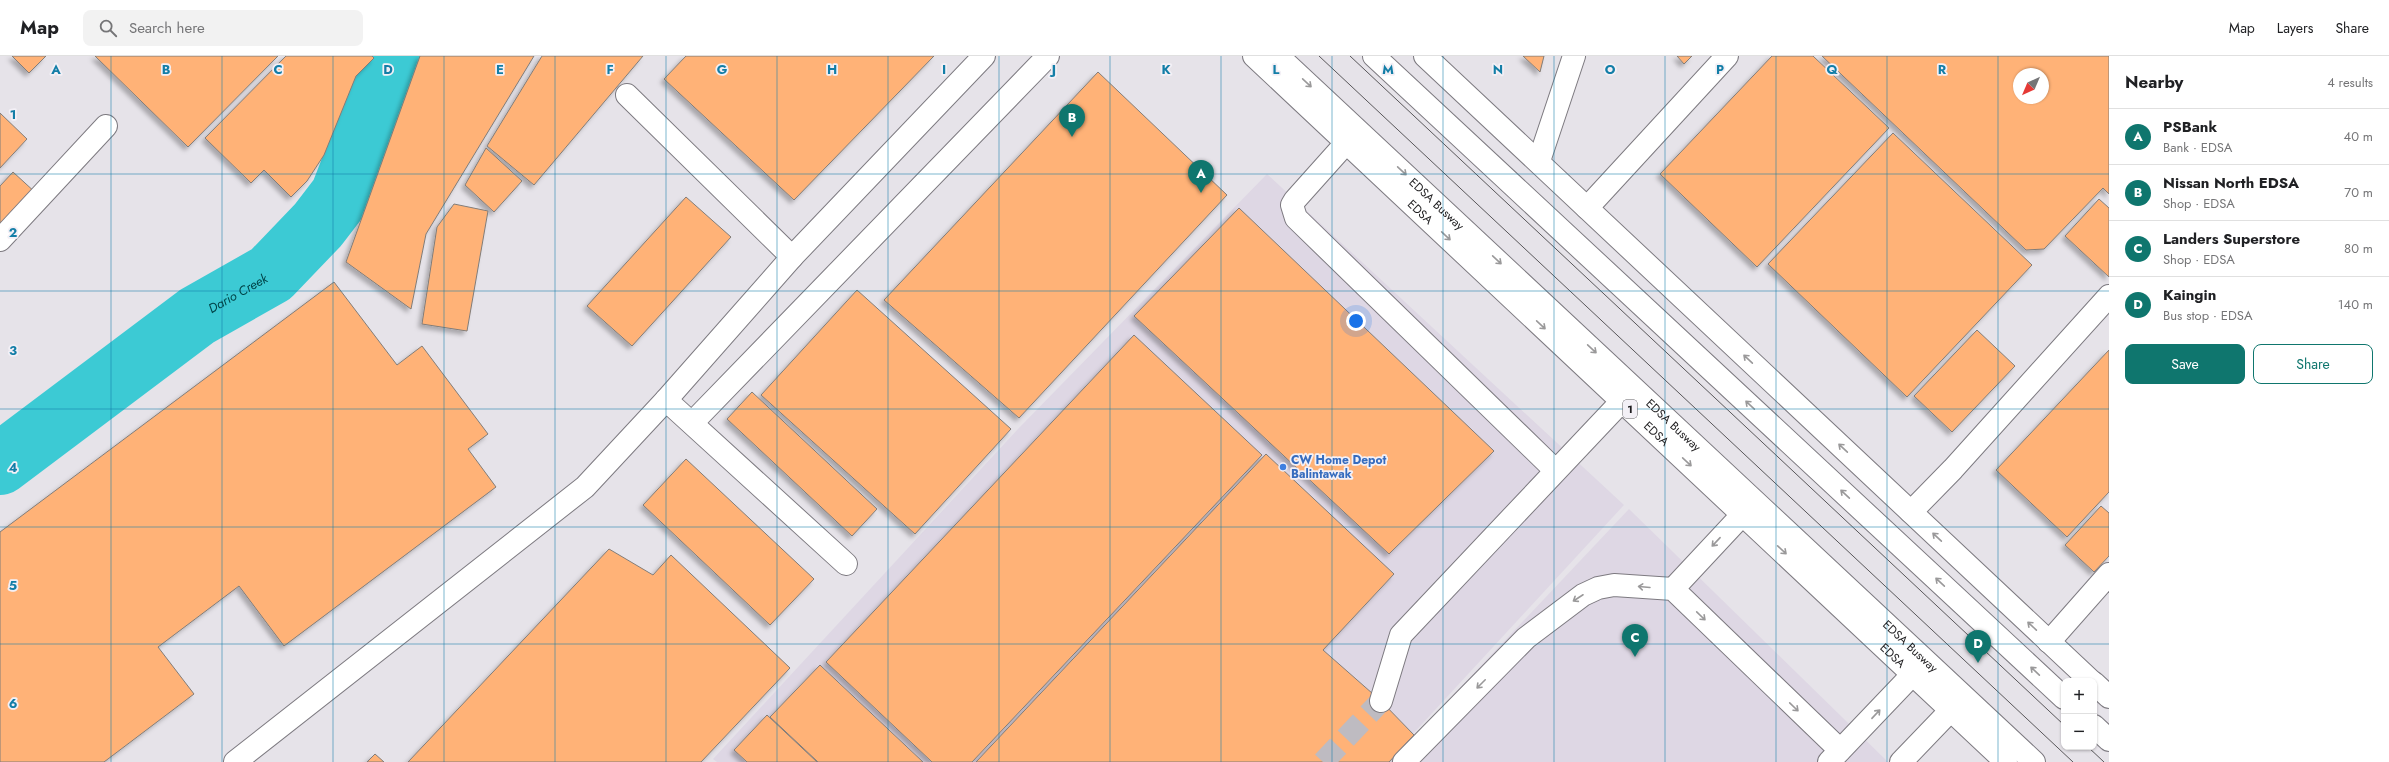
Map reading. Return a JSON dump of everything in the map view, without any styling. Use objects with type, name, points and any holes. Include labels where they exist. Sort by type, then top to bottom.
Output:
[{"type":"main road","points":[[235,762],[585,487],[666,400],[792,257],[984,56]]},
{"type":"main road","points":[[692,423],[1048,56]]},
{"type":"main road","name":"EDSA","points":[[1254,56],[2006,762]]},
{"type":"main road","name":"EDSA Busway","points":[[1278,56],[2034,762]]},
{"type":"main road","points":[[1374,56],[2061,695]]},
{"type":"main road","points":[[1425,56],[1539,161],[1587,208],[2088,678]]},
{"type":"main road","points":[[1539,161],[1574,56]]},
{"type":"main road","points":[[1587,208],[1727,56]]},
{"type":"main road","points":[[627,95],[792,257]]},
{"type":"main road","points":[[0,240],[106,126]]},
{"type":"main road","points":[[1346,143],[1295,200],[1292,205],[1296,218],[1555,470]]},
{"type":"main road","points":[[1911,512],[1953,469],[2109,296]]},
{"type":"main road","points":[[666,400],[846,564]]},
{"type":"main road","points":[[1381,701],[1401,636],[1555,470],[1622,401]]},
{"type":"main road","points":[[1673,589],[1743,514]]},
{"type":"main road","points":[[2049,642],[2109,574]]},
{"type":"main road","points":[[1404,762],[1526,638],[1583,595],[1598,588],[1614,585],[1673,589],[1834,756],[1913,674]]},
{"type":"main road","points":[[2097,686],[2109,697]]},
{"type":"main road","points":[[1901,762],[1951,710]]},
{"type":"main road","points":[[2097,729],[2109,740]]},
{"type":"shaded area","name":"CW Home Depot Balintawak","points":[[1267,174],[1624,505],[1387,762],[717,762],[713,759],[1018,429]]},
{"type":"shaded area","points":[[1629,509],[1888,762],[1390,762]]},
{"type":"building","points":[[12,56],[46,56],[29,73]]},
{"type":"building","points":[[95,56],[278,56],[188,147]]},
{"type":"building","points":[[286,56],[372,56],[374,58],[356,76],[324,155],[307,181],[291,197],[264,170],[251,183],[205,138]]},
{"type":"building","points":[[420,56],[534,56],[426,234],[411,309],[346,262]]},
{"type":"building","points":[[542,56],[643,56],[534,185],[487,146]]},
{"type":"building","points":[[686,56],[934,56],[794,200],[664,79]]},
{"type":"building","points":[[1523,56],[1544,56],[1540,72]]},
{"type":"building","points":[[1677,56],[1692,56],[1684,64]]},
{"type":"building","points":[[1772,56],[1813,56],[1889,128],[1757,267],[1660,174]]},
{"type":"building","points":[[1822,56],[2109,56],[2109,194],[2103,188],[2044,249],[2026,250]]},
{"type":"building","points":[[1098,72],[1227,195],[1019,418],[884,300]]},
{"type":"building","points":[[0,113],[27,139],[0,168]]},
{"type":"building","points":[[1893,133],[2032,265],[1907,397],[1768,264]]},
{"type":"building","points":[[486,148],[522,181],[494,212],[465,185]]},
{"type":"building","points":[[13,172],[37,194],[0,234],[0,186]]},
{"type":"building","points":[[686,197],[731,237],[632,346],[587,306]]},
{"type":"building","points":[[2099,199],[2109,208],[2109,277],[2065,236]]},
{"type":"building","points":[[454,204],[488,211],[467,331],[422,324],[437,227]]},
{"type":"building","points":[[1239,208],[1494,451],[1389,554],[1134,316]]},
{"type":"building","points":[[334,282],[397,365],[422,346],[488,434],[468,449],[496,487],[284,646],[239,586],[158,647],[194,694],[104,762],[0,762],[0,532]]},
{"type":"building","points":[[857,290],[1011,429],[915,534],[761,395]]},
{"type":"building","points":[[1977,330],[2015,366],[1952,432],[1914,396]]},
{"type":"building","points":[[1134,335],[1262,455],[972,762],[932,762],[826,662]]},
{"type":"building","points":[[2109,350],[2109,492],[2067,537],[1996,470]]},
{"type":"building","points":[[752,392],[877,509],[852,536],[727,419]]},
{"type":"building","points":[[1266,454],[1394,574],[1323,650],[1381,701],[1414,735],[1389,762],[976,762]]},
{"type":"building","points":[[686,459],[814,579],[770,625],[643,505]]},
{"type":"building","points":[[2101,506],[2109,513],[2109,556],[2094,572],[2065,545]]},
{"type":"building","points":[[609,549],[653,575],[671,555],[790,668],[701,762],[408,762]]},
{"type":"building","points":[[820,665],[923,762],[818,762],[770,717]]},
{"type":"building","points":[[767,715],[817,762],[747,762],[734,750]]},
{"type":"building","points":[[375,754],[384,762],[367,762]]},
{"type":"waterway","name":"Dario Creek","points":[[0,464],[197,316],[271,274],[318,225],[341,195],[395,56]]},
{"type":"tunnel","points":[[1323,762],[1381,701]]},
{"type":"tram line","points":[[1319,56],[2073,762]]},
{"type":"tram line","points":[[1350,56],[2061,722]]},
{"type":"tram line","points":[[2091,750],[2104,762]]},
{"type":"place","name":"Nissan North EDSA","points":[[1072,137]]},
{"type":"place","name":"PSBank","points":[[1201,193]]},
{"type":"place","name":"CW Home Depot Balintawak","points":[[1283,467]]},
{"type":"place","name":"Landers Superstore","points":[[1635,657]]},
{"type":"place","name":"Kaingin","points":[[1978,663]]}]
